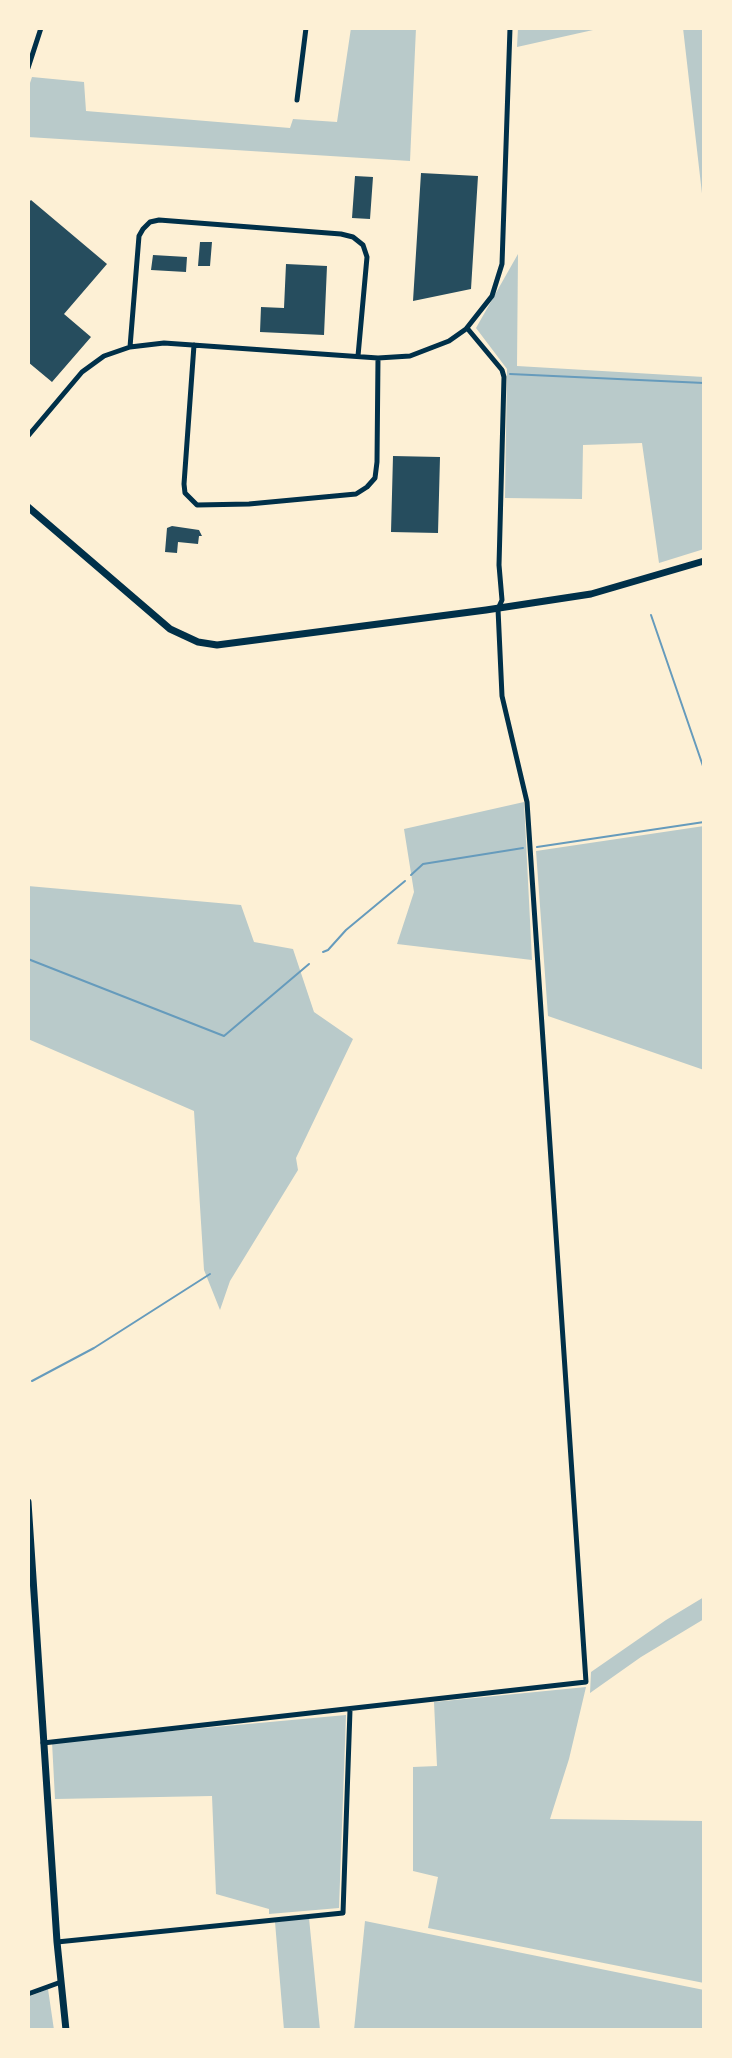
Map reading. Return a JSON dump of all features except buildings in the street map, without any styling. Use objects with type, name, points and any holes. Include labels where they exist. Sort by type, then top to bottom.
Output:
[{"type":"main road","points":[[28,507],[170,629],[198,642],[217,645],[498,609],[618,588],[704,561]]},
{"type":"main road","points":[[28,1502],[30,1581],[66,2030]]},
{"type":"street","points":[[28,68],[41,28]]},
{"type":"street","points":[[297,100],[306,28]]},
{"type":"street","points":[[28,436],[82,372],[104,356],[130,347],[156,343],[378,358],[426,352],[467,328],[492,296],[502,264],[510,28]]},
{"type":"street","points":[[130,347],[139,236],[150,222],[159,220],[353,237],[363,245],[367,257],[358,356]]},
{"type":"street","points":[[43,1743],[586,1682],[527,802],[502,696],[498,609],[502,600],[499,565],[504,377],[502,370],[467,328]]},
{"type":"street","points":[[194,345],[184,484],[185,493],[197,505],[249,504],[356,494],[367,487],[375,478],[377,462],[378,358]]},
{"type":"street","points":[[57,1942],[343,1913],[350,1710]]},
{"type":"street","points":[[28,1994],[61,1982]]},
{"type":"shaded area","points":[[351,28],[416,28],[410,161],[28,137],[28,89],[32,77],[84,82],[86,111],[290,128],[293,119],[337,122]]},
{"type":"shaded area","points":[[518,28],[602,28],[517,47]]},
{"type":"shaded area","points":[[683,28],[704,28],[704,211]]},
{"type":"shaded area","points":[[518,254],[517,366],[704,377],[704,549],[659,563],[642,443],[583,445],[582,499],[505,498],[507,369],[476,328]]},
{"type":"shaded area","points":[[524,802],[532,960],[397,944],[414,892],[404,829]]},
{"type":"shaded area","points":[[704,826],[704,1070],[548,1016],[536,851]]},
{"type":"shaded area","points":[[28,886],[241,905],[254,942],[293,949],[314,1012],[353,1039],[296,1158],[298,1170],[230,1281],[220,1310],[204,1270],[194,1111],[28,1039]]},
{"type":"shaded area","points":[[704,1597],[704,1619],[641,1657],[590,1693],[591,1672]]},
{"type":"shaded area","points":[[586,1687],[569,1759],[550,1819],[704,1821],[704,1983],[428,1928],[438,1877],[413,1871],[413,1767],[437,1766],[434,1702]]},
{"type":"shaded area","points":[[346,1715],[339,1908],[269,1914],[269,1909],[216,1894],[212,1796],[55,1799],[52,1742]]},
{"type":"shaded area","points":[[309,1918],[320,2030],[284,2030],[275,1922]]},
{"type":"shaded area","points":[[365,1921],[704,1990],[704,2030],[354,2030]]},
{"type":"shaded area","points":[[48,1989],[54,2030],[28,2030],[28,1997]]},
{"type":"waterway","points":[[510,374],[704,383]]},
{"type":"waterway","points":[[651,615],[704,769]]},
{"type":"waterway","points":[[537,847],[704,822]]},
{"type":"waterway","points":[[411,875],[423,864],[523,848]]},
{"type":"waterway","points":[[323,952],[405,881]]},
{"type":"waterway","points":[[28,959],[224,1036],[309,964]]},
{"type":"waterway","points":[[32,1381],[94,1348],[210,1274]]}]
